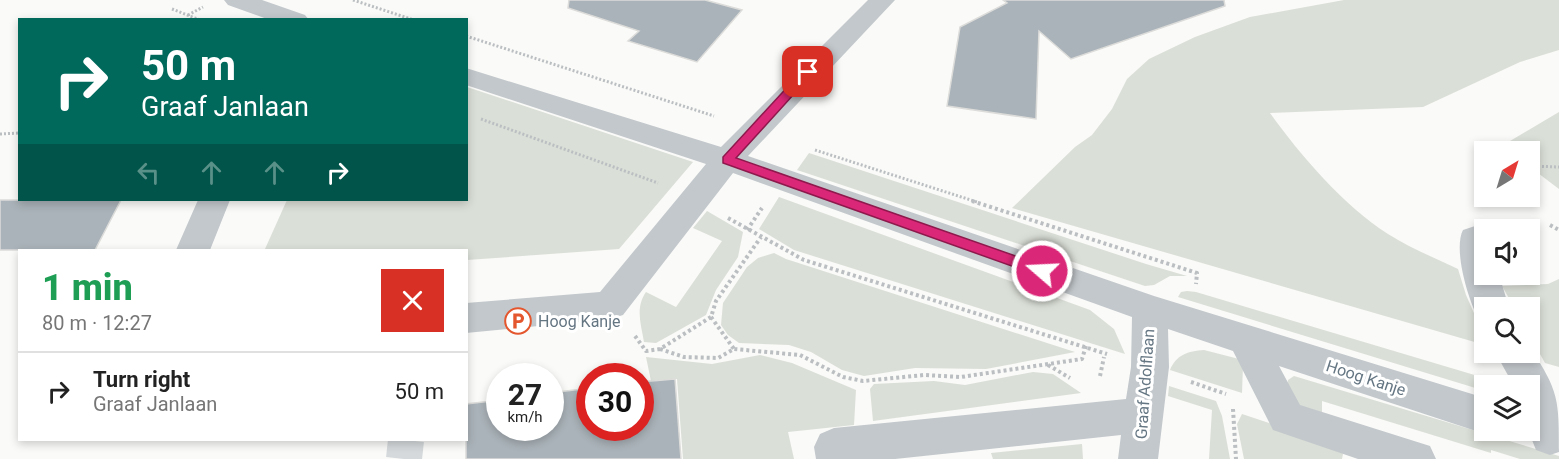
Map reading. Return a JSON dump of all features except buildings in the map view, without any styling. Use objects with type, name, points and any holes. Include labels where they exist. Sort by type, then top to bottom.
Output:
[{"type":"street","points":[[237,0],[290,18]]},
{"type":"street","points":[[468,318],[610,305],[695,197],[754,129],[882,0]]},
{"type":"street","name":"Hoog Kanje","points":[[468,77],[728,160],[1150,309],[1474,413]]},
{"type":"street","points":[[193,249],[214,201]]},
{"type":"street","name":"Graaf Adolflaan","points":[[1138,459],[1150,368],[1150,309]]},
{"type":"street","points":[[1246,340],[1287,418],[1416,459]]},
{"type":"street","points":[[1520,363],[1535,386],[1546,436]]},
{"type":"street","points":[[836,459],[834,447],[1144,415]]},
{"type":"path","points":[[353,0],[408,18]]},
{"type":"path","points":[[172,9],[195,18]]},
{"type":"path","points":[[468,37],[1197,273],[1196,285]]},
{"type":"path","points":[[477,118],[695,197],[804,260],[1086,346],[1235,397],[1232,420],[1236,459]]},
{"type":"path","points":[[0,134],[18,133]]},
{"type":"path","points":[[1540,167],[1559,168]]},
{"type":"path","points":[[1550,225],[1559,231]]},
{"type":"path","points":[[734,349],[712,323],[711,317],[716,301],[761,237]]},
{"type":"path","points":[[610,305],[646,351],[660,349],[711,317]]},
{"type":"path","points":[[660,349],[684,357],[718,358],[734,349],[800,355],[843,377],[863,381],[924,375],[961,377],[999,374],[1082,358],[1086,346]]},
{"type":"shaded area","points":[[1344,0],[1559,0],[1559,50],[1520,62],[1423,107],[1270,113],[1324,179],[1355,209],[1396,239],[1458,269],[1474,313],[1474,342],[1012,208],[1075,147],[1092,135],[1112,109],[1127,79],[1149,59],[1195,37],[1250,17]]},
{"type":"shaded area","points":[[468,87],[693,162],[619,249],[468,260],[468,249],[265,249],[287,201],[468,201]]},
{"type":"shaded area","points":[[1559,112],[1559,189],[1540,175],[1540,141],[1510,141]]},
{"type":"shaded area","points":[[809,153],[1187,276],[1170,276],[1154,285],[1145,286],[797,170]]},
{"type":"shaded area","points":[[779,197],[1090,310],[1114,329],[1125,354],[794,250],[759,229]]},
{"type":"shaded area","points":[[707,211],[743,232],[738,257],[716,290],[706,315],[656,343],[644,342],[640,310],[646,292],[676,307],[722,241],[693,228]]},
{"type":"shaded area","points":[[774,253],[786,259],[1075,352],[986,369],[915,368],[864,376],[842,370],[811,352],[789,345],[739,343],[728,335],[721,325],[723,303],[747,267],[758,258]]},
{"type":"shaded area","points":[[1559,279],[1559,367],[1545,363],[1540,354],[1540,297],[1508,297],[1502,286],[1548,284]]},
{"type":"shaded area","points":[[1181,292],[1196,292],[1474,375],[1474,388],[1178,297]]},
{"type":"shaded area","points":[[1204,350],[1239,359],[1243,365],[1242,393],[1170,370],[1183,355]]},
{"type":"shaded area","points":[[760,355],[792,363],[856,390],[854,425],[788,432],[794,459],[683,459],[677,379],[654,381],[654,363],[647,363],[646,357],[712,364]]},
{"type":"shaded area","points":[[1033,372],[1053,374],[1081,393],[873,421],[870,389],[874,384],[934,381],[965,385]]},
{"type":"shaded area","points":[[1294,376],[1474,430],[1474,441],[1509,441],[1559,456],[1559,459],[1520,459],[1491,450],[1491,453],[1322,401],[1322,414],[1303,410],[1286,393],[1288,380]]},
{"type":"shaded area","points":[[1169,386],[1216,401],[1222,416],[1230,459],[1209,459],[1212,410],[1168,396]]},
{"type":"shaded area","points":[[1242,414],[1339,446],[1343,454],[1342,459],[1244,459],[1237,424]]},
{"type":"shaded area","points":[[1082,444],[1083,459],[993,459],[991,453]]},
{"type":"tunnel","points":[[404,459],[406,441]]},
{"type":"place","name":"Hoog Kanje","points":[[518,321]]},
{"type":"route","points":[[808,72],[728,160],[1042,271]]}]
